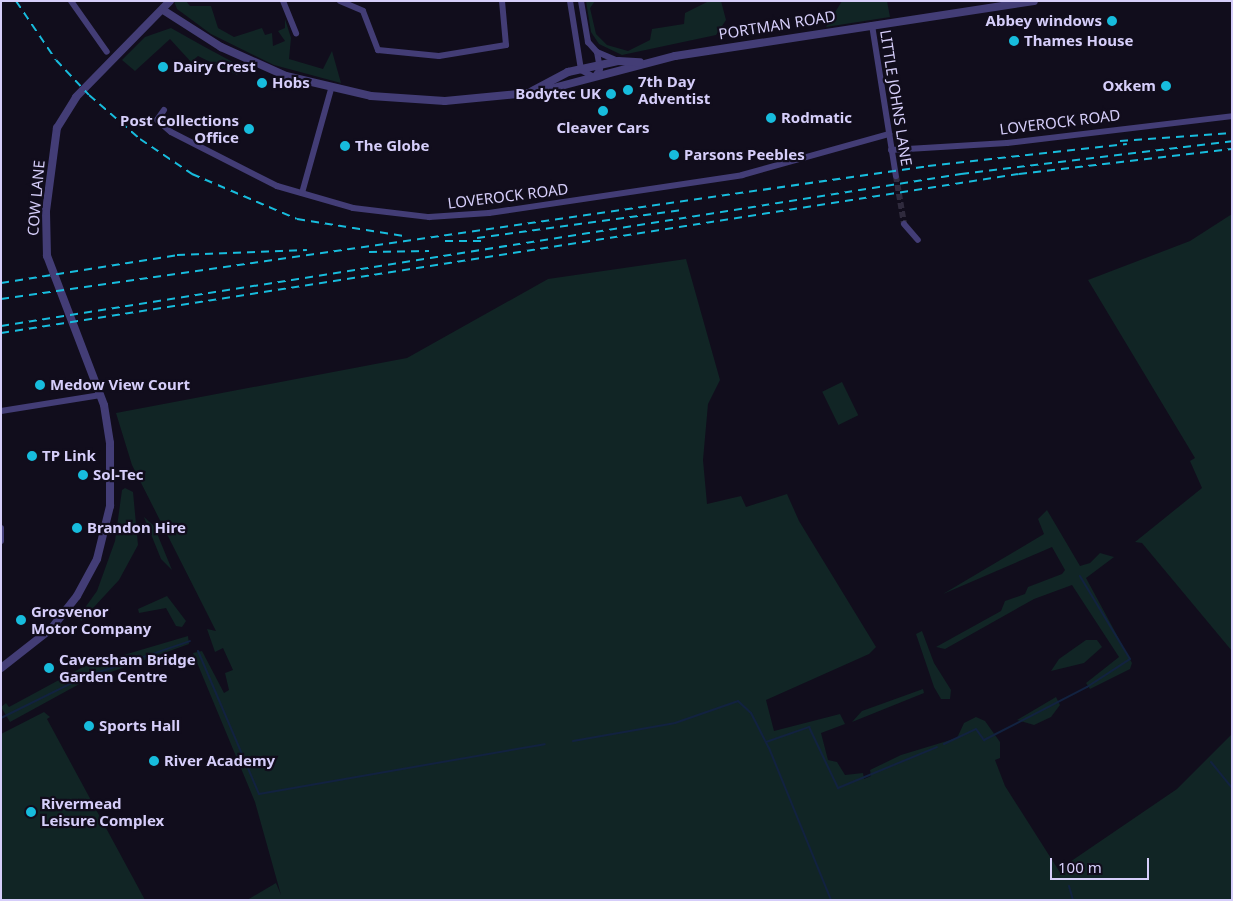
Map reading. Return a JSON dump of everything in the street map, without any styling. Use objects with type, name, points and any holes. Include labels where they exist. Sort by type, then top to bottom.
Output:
[{"type":"street","points":[[71,1],[107,52]]},
{"type":"street","points":[[160,1],[163,10]]},
{"type":"street","name":"COW LANE","points":[[1,668],[52,629],[77,596],[102,544],[112,478],[101,395],[46,256],[45,226],[56,134],[71,102],[170,1]]},
{"type":"street","points":[[283,1],[296,34]]},
{"type":"street","points":[[340,1],[363,11],[378,50],[439,56],[506,45],[502,1]]},
{"type":"street","points":[[570,1],[576,54],[580,70],[594,77],[600,65],[596,52],[585,34],[581,1]]},
{"type":"street","name":"PORTMAN ROAD","points":[[163,10],[242,58],[331,89],[424,101],[526,93],[643,63],[872,25],[1034,1]]},
{"type":"street","name":"LITTLE JOHNS LANE","points":[[872,25],[896,176]]},
{"type":"street","points":[[596,52],[618,61]]},
{"type":"street","points":[[568,72],[576,54]]},
{"type":"street","name":"PORTMAN ROAD","points":[[526,93],[568,72],[618,61],[643,63]]},
{"type":"street","points":[[302,193],[331,89]]},
{"type":"street","name":"LOVEROCK ROAD","points":[[164,110],[156,120],[179,137],[236,168],[302,193],[375,212],[469,216],[752,173],[889,134]]},
{"type":"street","name":"LOVEROCK ROAD","points":[[891,150],[1007,143],[1232,116]]},
{"type":"street","points":[[904,224],[918,240]]},
{"type":"street","points":[[1,411],[101,395]]},
{"type":"street","points":[[1,528],[1,541]]},
{"type":"green space","points":[[174,1],[186,1],[190,6],[211,6],[218,28],[234,37],[262,28],[265,35],[272,33],[273,46],[285,41],[278,31],[285,28],[285,19],[291,38],[289,59],[323,69],[332,51],[341,83],[274,65],[211,34],[177,9]]},
{"type":"green space","points":[[586,1],[595,1],[590,8],[596,34],[607,45],[628,51],[650,40],[652,29],[684,24],[685,13],[709,1],[721,1],[726,20],[716,35],[622,55],[599,44],[591,32]]},
{"type":"green space","points":[[842,1],[887,1],[890,17],[826,27]]},
{"type":"green space","points":[[171,28],[242,67],[237,75],[198,56],[191,62],[170,39],[135,71],[122,60],[145,37]]},
{"type":"green space","points":[[1232,214],[1232,651],[1142,543],[1135,542],[1202,488],[1190,461],[1195,458],[1088,280],[1190,241]]},
{"type":"green space","points":[[686,259],[720,380],[708,404],[703,460],[707,504],[741,496],[746,507],[787,494],[799,521],[876,647],[869,654],[766,700],[774,731],[840,714],[845,724],[821,733],[828,760],[837,762],[845,775],[863,773],[864,779],[871,776],[870,770],[901,755],[957,738],[964,723],[976,717],[985,721],[1000,742],[1000,758],[995,760],[1005,786],[1061,874],[1064,866],[1177,789],[1232,734],[1232,900],[247,900],[276,883],[281,895],[255,802],[193,653],[202,651],[224,693],[229,690],[225,673],[233,670],[223,648],[215,652],[207,629],[216,631],[132,465],[116,413],[407,358],[548,279]]},
{"type":"green space","points":[[842,382],[858,415],[838,425],[822,392]]},
{"type":"green space","points":[[125,488],[133,492],[138,545],[119,580],[81,621],[79,616],[97,591],[115,541],[122,490]]},
{"type":"green space","points":[[1047,510],[1080,566],[1090,563],[1100,553],[1114,557],[1086,578],[1132,663],[1130,669],[1090,689],[1086,683],[1119,657],[1072,585],[1034,599],[945,649],[936,647],[1001,611],[1005,601],[1025,594],[1028,587],[1062,574],[1065,570],[1052,547],[943,594],[1044,534],[1038,519]]},
{"type":"green space","points":[[144,517],[154,526],[172,570],[161,559]]},
{"type":"green space","points":[[167,596],[186,621],[182,627],[176,626],[166,608],[139,613],[138,609]]},
{"type":"green space","points":[[922,631],[934,663],[951,690],[950,699],[941,699],[934,687],[916,634]]},
{"type":"green space","points":[[188,636],[189,644],[83,682],[10,722],[1,707],[6,703],[9,707],[83,667]]},
{"type":"green space","points":[[1086,640],[1097,640],[1102,647],[1084,663],[1051,671],[1059,659]]},
{"type":"green space","points":[[923,689],[924,693],[852,722],[862,711]]},
{"type":"green space","points":[[1056,697],[1060,705],[1051,717],[1034,725],[1017,720]]},
{"type":"green space","points":[[44,712],[50,717],[47,719],[145,900],[1,900],[1,734]]},
{"type":"waterway","points":[[944,744],[976,729],[984,740],[1087,687],[1130,659],[1080,576]]},
{"type":"waterway","points":[[1,718],[82,678],[190,641]]},
{"type":"waterway","points":[[198,651],[259,794],[545,744]]},
{"type":"waterway","points":[[573,741],[675,723],[738,701],[751,713],[769,748],[831,900]]},
{"type":"waterway","points":[[766,742],[809,727],[838,788],[937,747]]},
{"type":"waterway","points":[[1211,762],[1232,788]]},
{"type":"waterway","points":[[1069,886],[1073,900]]},
{"type":"tunnel","points":[[896,176],[904,224]]},
{"type":"railway","points":[[16,1],[56,60],[89,95],[140,139],[192,174],[297,219],[404,236]]},
{"type":"railway","points":[[1,69],[1,106]]},
{"type":"railway","points":[[1120,141],[1232,133]]},
{"type":"railway","points":[[1,326],[961,174],[1232,141]]},
{"type":"railway","points":[[1,299],[928,166],[1127,144]]},
{"type":"railway","points":[[1,333],[1019,174],[1232,149]]},
{"type":"railway","points":[[477,238],[682,210]]},
{"type":"railway","points":[[445,241],[485,241]]},
{"type":"railway","points":[[1,283],[177,255],[307,250]]},
{"type":"railway","points":[[369,252],[429,251]]},
{"type":"place","name":"Abbey windows","points":[[1112,21]]},
{"type":"place","name":"Thames House","points":[[1014,41]]},
{"type":"place","name":"Dairy Crest","points":[[163,67]]},
{"type":"place","name":"Hobs","points":[[262,83]]},
{"type":"place","name":"Oxkem","points":[[1166,86]]},
{"type":"place","name":"7th Day Adventist","points":[[628,90]]},
{"type":"place","name":"Bodytec UK","points":[[611,94]]},
{"type":"place","name":"Cleaver Cars","points":[[603,111]]},
{"type":"place","name":"Rodmatic","points":[[771,118]]},
{"type":"place","name":"Post Collections Office","points":[[249,129]]},
{"type":"place","name":"The Globe","points":[[345,146]]},
{"type":"place","name":"Parsons Peebles","points":[[674,155]]},
{"type":"place","name":"Medow View Court","points":[[40,385]]},
{"type":"place","name":"TP Link","points":[[32,456]]},
{"type":"place","name":"Sol-Tec","points":[[83,475]]},
{"type":"place","name":"Brandon Hire","points":[[77,528]]},
{"type":"place","name":"Grosvenor Motor Company","points":[[21,620]]},
{"type":"place","name":"Caversham Bridge Garden Centre","points":[[49,668]]},
{"type":"place","name":"Sports Hall","points":[[89,726]]},
{"type":"place","name":"River Academy","points":[[154,761]]},
{"type":"place","name":"Rivermead Leisure Complex","points":[[31,812]]}]
